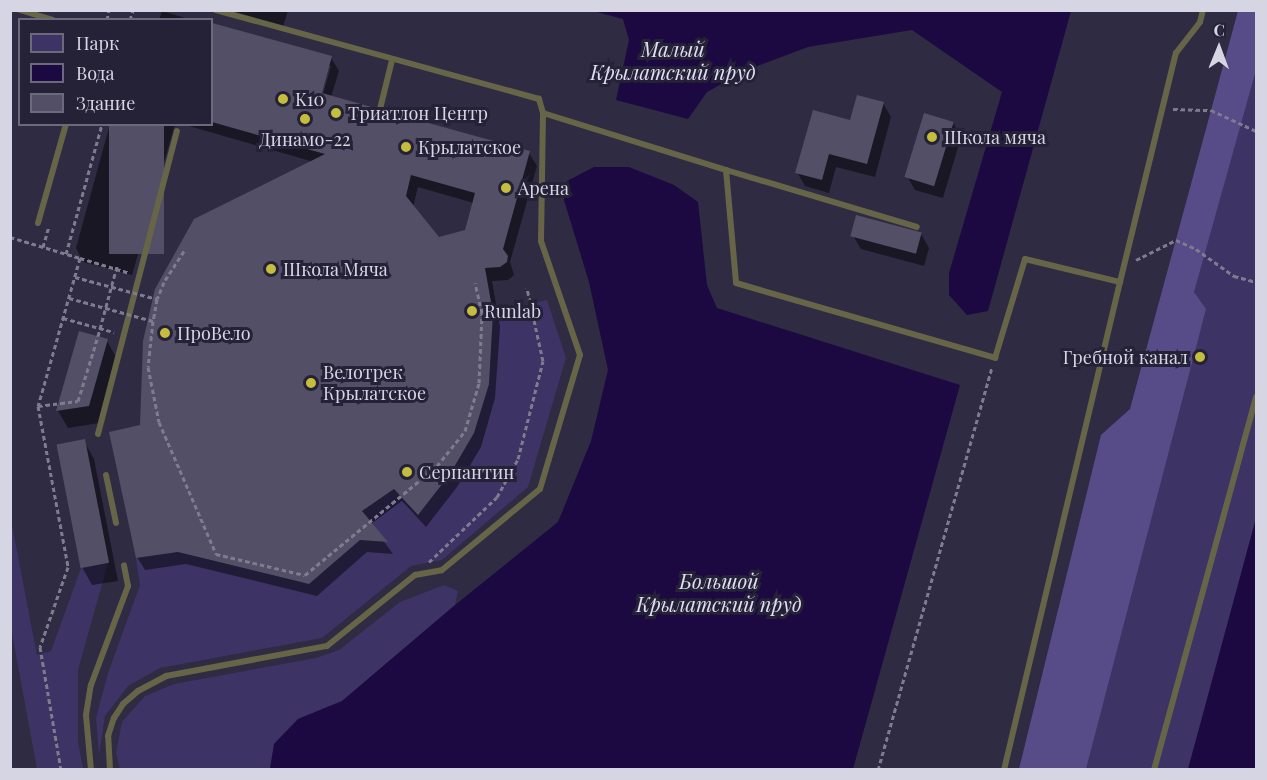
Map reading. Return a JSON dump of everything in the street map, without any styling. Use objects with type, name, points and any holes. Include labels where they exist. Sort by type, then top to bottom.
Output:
[{"type":"lane","points":[[20,10],[46,18]]},
{"type":"lane","points":[[110,770],[108,736],[111,727],[123,704],[138,691],[166,676],[327,646],[415,576],[442,570],[540,489],[580,355],[541,241],[543,113],[539,99],[215,10]]},
{"type":"lane","points":[[1004,770],[1176,53],[1200,22],[1203,10]]},
{"type":"lane","points":[[380,109],[392,60]]},
{"type":"lane","points":[[543,113],[917,227]]},
{"type":"lane","points":[[38,223],[65,126]]},
{"type":"lane","points":[[98,434],[122,334],[177,131]]},
{"type":"lane","points":[[726,170],[736,283],[995,358],[1025,259],[1120,282]]},
{"type":"lane","points":[[1154,770],[1257,396]]},
{"type":"lane","points":[[106,475],[116,523]]},
{"type":"lane","points":[[91,770],[86,715],[92,685],[128,586],[124,565]]},
{"type":"path","points":[[1162,108],[1211,110],[1257,131]]},
{"type":"path","points":[[66,254],[101,126]]},
{"type":"path","points":[[10,237],[138,275]]},
{"type":"path","points":[[1124,266],[1176,240],[1196,249],[1234,276],[1257,282]]},
{"type":"path","points":[[184,251],[157,299],[153,321],[148,367],[159,422],[216,554],[305,575],[437,466],[465,430],[479,383],[482,313],[475,283]]},
{"type":"path","points":[[61,770],[40,647],[68,567],[38,406],[80,258]]},
{"type":"path","points":[[38,406],[78,401],[117,266]]},
{"type":"path","points":[[75,277],[157,299]]},
{"type":"path","points":[[415,576],[497,497],[518,459],[543,361],[528,288]]},
{"type":"path","points":[[69,298],[153,321]]},
{"type":"path","points":[[63,318],[122,334]]},
{"type":"path","points":[[878,770],[995,358]]},
{"type":"green space","name":"Гребной канал","points":[[1238,11],[1256,11],[1256,769],[1019,770],[1101,435],[1130,409]]},
{"type":"green space","points":[[547,300],[566,358],[528,487],[442,560],[411,566],[322,638],[160,668],[128,686],[105,716],[99,755],[96,718],[108,673],[140,585],[136,558],[178,552],[360,540],[387,541],[362,511],[394,489],[418,515],[489,384],[493,313]]},
{"type":"green space","points":[[10,515],[37,655],[51,651],[81,568],[108,563],[78,670],[78,741],[83,769],[37,769],[11,628]]},
{"type":"green space","points":[[444,585],[458,591],[455,605],[342,701],[298,719],[274,744],[270,769],[120,769],[116,753],[122,722],[145,696],[174,684],[316,658],[339,650],[400,602]]},
{"type":"shaded area","points":[[1238,11],[1256,11],[1256,70],[1194,292],[1206,309],[1086,769],[1019,769],[1101,435],[1130,409]]},
{"type":"water","name":"Малый Крылатский пруд","points":[[593,11],[1071,11],[988,311],[967,315],[949,295],[949,273],[1002,92],[912,30],[808,47],[747,70],[707,92],[688,119],[616,100],[629,40],[623,19]]},
{"type":"water","name":"Большой Крылатский пруд","points":[[594,167],[629,167],[674,185],[698,202],[707,285],[717,308],[960,385],[853,769],[270,769],[274,744],[298,719],[342,701],[455,605],[558,522],[591,441],[608,370],[589,282],[564,200],[567,181]]},
{"type":"water","points":[[1256,518],[1256,769],[1188,769]]},
{"type":"building","name":"Велотрек Крылатское","points":[[213,23],[332,56],[322,93],[375,108],[378,114],[385,111],[530,151],[503,249],[508,256],[507,262],[500,267],[485,268],[493,313],[489,384],[474,433],[450,474],[418,515],[394,489],[362,511],[388,542],[360,540],[309,584],[178,552],[136,558],[109,432],[140,425],[143,341],[155,289],[194,219],[325,154],[213,122]],"holes":[[[411,175],[475,193],[465,230],[439,237],[406,196]]]},
{"type":"building","points":[[857,95],[884,102],[867,164],[829,154],[822,180],[795,173],[813,110],[850,120]]},
{"type":"building","points":[[924,113],[954,122],[934,186],[904,177]]},
{"type":"building","points":[[109,126],[164,126],[164,254],[109,254]]},
{"type":"building","points":[[856,215],[922,233],[916,254],[850,236]]},
{"type":"building","points":[[79,331],[108,339],[89,406],[56,411]]},
{"type":"building","points":[[85,439],[109,563],[81,568],[57,445]]},
{"type":"place","name":"K10","points":[[283,99]]},
{"type":"place","name":"Триатлон Центр","points":[[336,113]]},
{"type":"place","name":"Динамо-22","points":[[305,119]]},
{"type":"place","name":"Школа мяча","points":[[932,137]]},
{"type":"place","name":"Крылатское","points":[[406,147]]},
{"type":"place","name":"Арена","points":[[506,188]]},
{"type":"place","name":"Школа Мяча","points":[[271,269]]},
{"type":"place","name":"Runlab","points":[[472,311]]},
{"type":"place","name":"ПроВело","points":[[165,333]]},
{"type":"place","name":"Гребной канал","points":[[1200,357]]},
{"type":"place","name":"Велотрек Крылатское","points":[[311,383]]},
{"type":"place","name":"Серпантин","points":[[407,472]]}]
